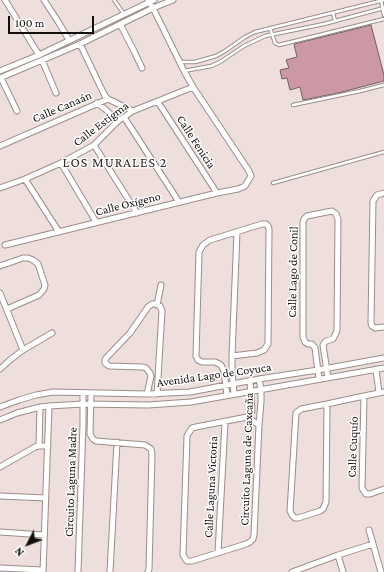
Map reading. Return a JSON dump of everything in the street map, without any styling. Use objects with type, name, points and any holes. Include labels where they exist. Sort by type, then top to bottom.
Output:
[{"type":"street","points":[[5,0],[39,54]]},
{"type":"street","points":[[44,0],[69,40]]},
{"type":"street","points":[[17,111],[1,78],[80,44],[153,8],[173,0]]},
{"type":"street","points":[[0,71],[150,1],[179,62],[193,87]]},
{"type":"street","points":[[120,24],[142,68]]},
{"type":"street","points":[[80,44],[105,96],[108,99]]},
{"type":"street","points":[[42,60],[56,93]]},
{"type":"street","name":"Calle Estigma","points":[[0,188],[61,163],[94,145],[118,121],[132,111],[193,87]]},
{"type":"street","name":"Calle Oxígeno","points":[[4,245],[238,189],[245,186],[251,176],[249,171],[193,87]]},
{"type":"street","name":"Calle Canaán","points":[[0,146],[108,99],[132,111]]},
{"type":"street","name":"Calle Fenicia","points":[[158,102],[217,193]]},
{"type":"street","points":[[97,103],[118,121]]},
{"type":"street","points":[[124,117],[179,202]]},
{"type":"street","points":[[94,145],[137,213]]},
{"type":"street","points":[[61,163],[96,222]]},
{"type":"street","points":[[25,179],[59,232]]},
{"type":"street","points":[[384,193],[377,196],[373,201],[371,323],[375,328],[384,327]]},
{"type":"street","name":"Calle Lago de Conil","points":[[319,379],[315,348],[312,344],[305,342],[302,337],[303,222],[307,216],[332,211],[336,214],[338,219],[337,331],[333,339],[326,341],[324,345],[328,378]]},
{"type":"street","points":[[227,395],[224,371],[222,367],[215,362],[202,362],[198,360],[196,356],[198,252],[206,242],[266,224],[269,229],[268,344],[264,350],[258,353],[232,356]]},
{"type":"street","points":[[234,394],[232,356],[236,232]]},
{"type":"street","points":[[0,266],[23,258],[33,260],[38,264],[45,285],[44,289],[39,295],[7,309]]},
{"type":"street","points":[[157,305],[161,285]]},
{"type":"street","points":[[0,293],[23,350]]},
{"type":"street","points":[[147,394],[151,376],[146,368],[109,366],[105,363],[105,360],[130,333],[148,307],[152,304],[160,306],[162,311],[157,394]]},
{"type":"street","points":[[0,369],[23,350],[52,333]]},
{"type":"street","name":"Avenida Lago de Coyuca","points":[[0,407],[36,395],[53,392],[157,394],[190,392],[384,358]]},
{"type":"street","points":[[327,404],[326,502],[324,509],[295,518],[290,511],[296,413],[301,409],[382,393],[376,369]]},
{"type":"street","name":"Avenida Lago de Coyuca","points":[[0,420],[17,413],[40,407],[84,404],[148,405],[191,402],[376,369],[384,369]]},
{"type":"street","name":"Circuito Laguna de Caxcaña","points":[[218,553],[246,544],[253,539],[261,402],[259,379]]},
{"type":"street","points":[[218,553],[192,561],[187,561],[184,555],[187,436],[189,431],[196,426],[247,417],[252,411],[250,381]]},
{"type":"street","name":"Circuito Laguna Madre","points":[[78,572],[84,404],[83,393]]},
{"type":"street","name":"Circuito Laguna Madre","points":[[91,393],[91,437],[96,441],[145,444],[151,449],[148,572]]},
{"type":"street","name":"Calle Cuquío","points":[[364,396],[362,488],[366,494],[384,490]]},
{"type":"street","points":[[0,568],[43,571],[49,406]]},
{"type":"street","points":[[39,446],[40,407]]},
{"type":"street","points":[[247,417],[259,425]]},
{"type":"street","name":"Calle Laguna Victoria","points":[[218,553],[225,422]]},
{"type":"street","points":[[110,572],[117,442]]},
{"type":"street","points":[[0,467],[33,448],[48,446]]},
{"type":"street","points":[[0,496],[46,498]]},
{"type":"street","points":[[369,530],[381,572]]},
{"type":"street","points":[[0,532],[44,534]]},
{"type":"street","points":[[292,572],[373,544]]},
{"type":"street","points":[[338,555],[343,572]]},
{"type":"lane","points":[[114,0],[124,14]]},
{"type":"lane","points":[[179,62],[195,62],[216,56],[255,32],[382,0],[384,15]]},
{"type":"lane","points":[[184,71],[211,66],[220,62],[249,43],[265,36],[335,21],[383,8]]},
{"type":"lane","points":[[333,13],[335,21]]},
{"type":"lane","points":[[270,28],[275,43],[279,45],[384,19]]},
{"type":"lane","points":[[293,105],[384,85]]},
{"type":"lane","points":[[273,183],[384,152]]},
{"type":"building","points":[[371,25],[384,75],[384,81],[303,100],[300,87],[290,90],[287,78],[282,79],[280,70],[289,68],[286,60],[297,57],[294,44]]},
{"type":"district","name":"LOS MURALES 2","points":[[115,163]]}]
